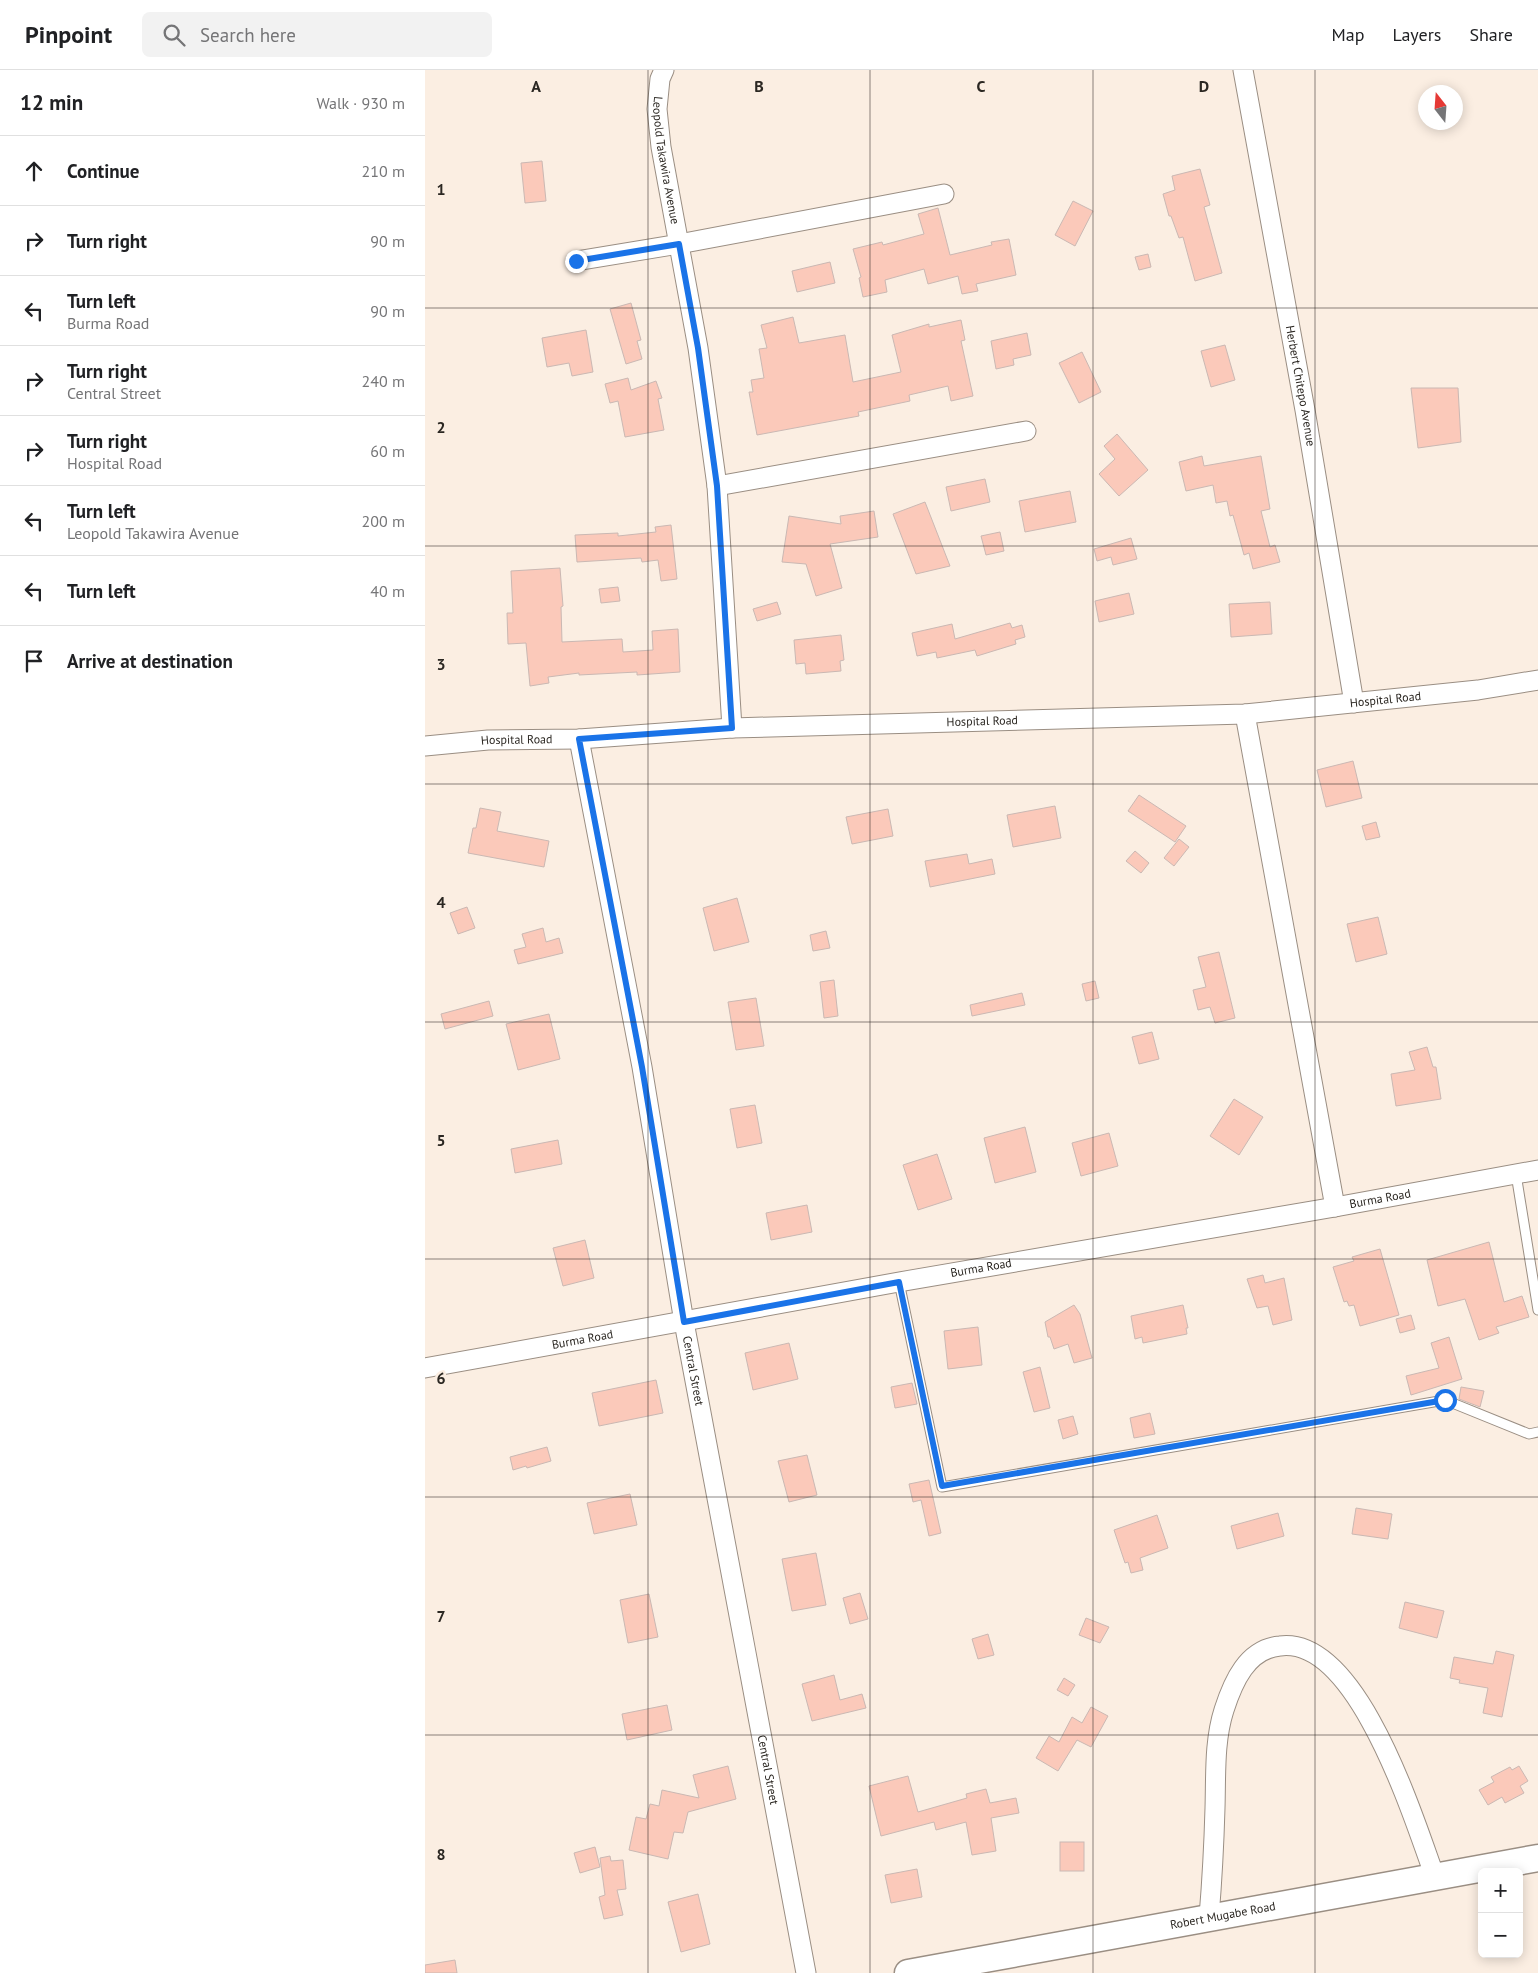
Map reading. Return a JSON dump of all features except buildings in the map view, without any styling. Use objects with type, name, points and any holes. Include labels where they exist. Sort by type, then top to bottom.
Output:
[{"type":"main road","name":"Robert Mugabe Road","points":[[908,1973],[1538,1858]]},
{"type":"street","name":"Leopold Takawira Avenue","points":[[665,70],[660,79],[657,109],[661,147],[698,348],[717,486],[732,728]]},
{"type":"street","name":"Herbert Chitepo Avenue","points":[[1243,70],[1303,400],[1354,703]]},
{"type":"street","points":[[576,261],[679,244],[944,194]]},
{"type":"street","points":[[717,486],[1026,430]]},
{"type":"street","name":"Hospital Road","points":[[425,746],[488,740],[579,739],[732,728],[1245,714],[1479,690],[1538,680]]},
{"type":"street","points":[[1245,714],[1335,1207]]},
{"type":"street","name":"Central Street","points":[[579,739],[642,1067],[684,1322],[806,1973]]},
{"type":"street","name":"Burma Road","points":[[425,1368],[899,1282],[1538,1170]]},
{"type":"street","points":[[1209,1917],[1216,1755],[1223,1712],[1234,1682],[1249,1660],[1273,1646],[1291,1644],[1323,1660],[1345,1681],[1364,1707],[1400,1785],[1435,1878]]},
{"type":"lane","points":[[1515,1174],[1538,1310]]},
{"type":"lane","points":[[899,1282],[942,1486],[1445,1400],[1529,1434],[1538,1432]]},
{"type":"route","points":[[576,261],[679,244],[698,348],[717,486],[732,728],[579,739],[642,1067],[684,1322],[899,1282],[942,1486],[1445,1400]]}]
